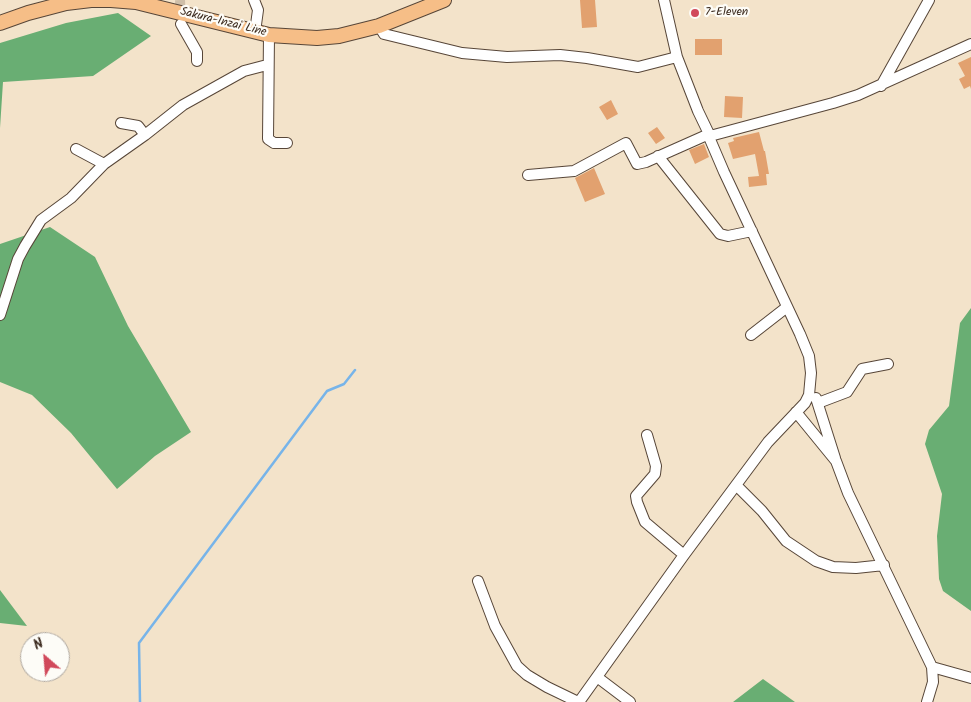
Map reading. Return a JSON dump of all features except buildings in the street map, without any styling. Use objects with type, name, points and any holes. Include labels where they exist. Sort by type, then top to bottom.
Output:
[{"type":"main road","name":"Sakura-Inzai Line","points":[[0,23],[66,3],[111,0],[136,2],[262,33],[317,38],[346,35],[380,26],[444,0]]},
{"type":"street","points":[[254,0],[258,10],[267,65],[269,86],[268,139],[274,143],[287,144]]},
{"type":"street","points":[[478,581],[495,626],[517,666],[527,676],[547,688],[578,702],[736,485],[774,435],[805,403],[809,395],[811,385],[809,356],[708,137],[710,135],[698,111],[677,57],[664,0]]},
{"type":"street","points":[[881,86],[929,0]]},
{"type":"street","points":[[181,24],[196,52],[197,61]]},
{"type":"street","points":[[380,26],[384,34],[462,53],[507,57],[560,55],[638,67],[677,57]]},
{"type":"street","points":[[528,175],[574,171],[626,144],[637,164],[710,135],[833,103],[881,86],[971,44]]},
{"type":"street","points":[[0,315],[18,260],[35,229],[48,215],[81,189],[104,164],[145,135],[182,105],[244,71],[267,65]]},
{"type":"street","points":[[121,123],[138,126],[145,135]]},
{"type":"street","points":[[76,150],[104,164]]},
{"type":"street","points":[[658,156],[720,234],[728,236],[752,231]]},
{"type":"street","points":[[751,335],[787,307]]},
{"type":"street","points":[[818,404],[847,392],[862,369],[888,364]]},
{"type":"street","points":[[811,385],[848,493],[932,667],[933,682],[927,702]]},
{"type":"street","points":[[796,412],[836,461]]},
{"type":"street","points":[[647,435],[656,466],[655,474],[636,496],[636,502],[645,522],[684,555]]},
{"type":"street","points":[[736,485],[762,511],[786,541],[816,561],[833,567],[856,568],[884,565]]},
{"type":"street","points":[[932,667],[971,678]]},
{"type":"street","points":[[598,677],[630,702]]},
{"type":"green space","points":[[118,13],[151,36],[93,76],[3,82],[0,128],[0,43],[66,23]]},
{"type":"green space","points":[[50,227],[95,257],[128,326],[191,432],[155,456],[117,489],[71,433],[32,395],[0,382],[0,244]]},
{"type":"green space","points":[[971,308],[971,611],[943,591],[939,579],[937,536],[942,494],[925,444],[929,430],[949,406],[960,323]]},
{"type":"green space","points":[[0,590],[27,626],[0,623]]},
{"type":"green space","points":[[763,679],[795,702],[733,702]]},
{"type":"waterway","points":[[140,702],[139,643],[327,391],[344,384],[355,370]]},
{"type":"tunnel","points":[[180,0],[181,19]]},
{"type":"place","name":"7-Eleven","points":[[695,13]]}]
